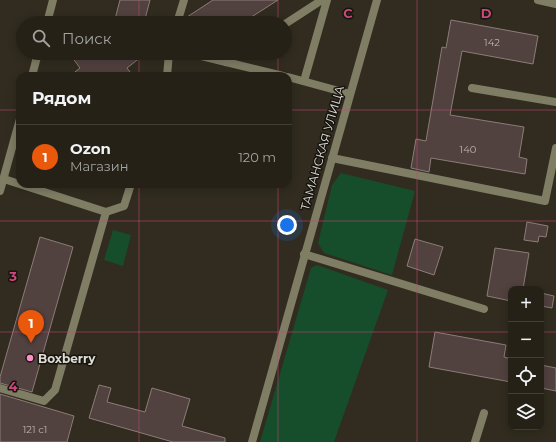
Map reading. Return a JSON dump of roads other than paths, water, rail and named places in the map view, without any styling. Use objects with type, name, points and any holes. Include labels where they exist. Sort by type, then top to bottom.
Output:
[{"type":"street","points":[[49,16],[53,0]]},
{"type":"street","points":[[179,16],[184,0]]},
{"type":"street","points":[[292,19],[322,0]]},
{"type":"street","points":[[304,81],[328,0]]},
{"type":"street","name":"ТАМАНСКАЯ УЛИЦА","points":[[252,442],[376,0]]},
{"type":"street","points":[[538,0],[556,4]]},
{"type":"street","points":[[33,72],[36,60]]},
{"type":"street","points":[[167,72],[168,60]]},
{"type":"street","points":[[218,60],[267,72]]},
{"type":"street","points":[[292,78],[350,94]]},
{"type":"street","points":[[472,88],[556,102]]},
{"type":"street","points":[[0,192],[16,134]]},
{"type":"street","points":[[332,158],[545,201],[556,148]]},
{"type":"street","points":[[4,179],[16,183]]},
{"type":"street","points":[[32,188],[106,212],[124,206],[130,188]]},
{"type":"street","points":[[0,388],[44,401],[55,390],[106,212]]},
{"type":"street","points":[[304,254],[484,309]]},
{"type":"street","points":[[475,442],[484,413]]},
{"type":"place","name":"Ozon","points":[[31,343]]},
{"type":"place","name":"Boxberry","points":[[30,358]]}]
